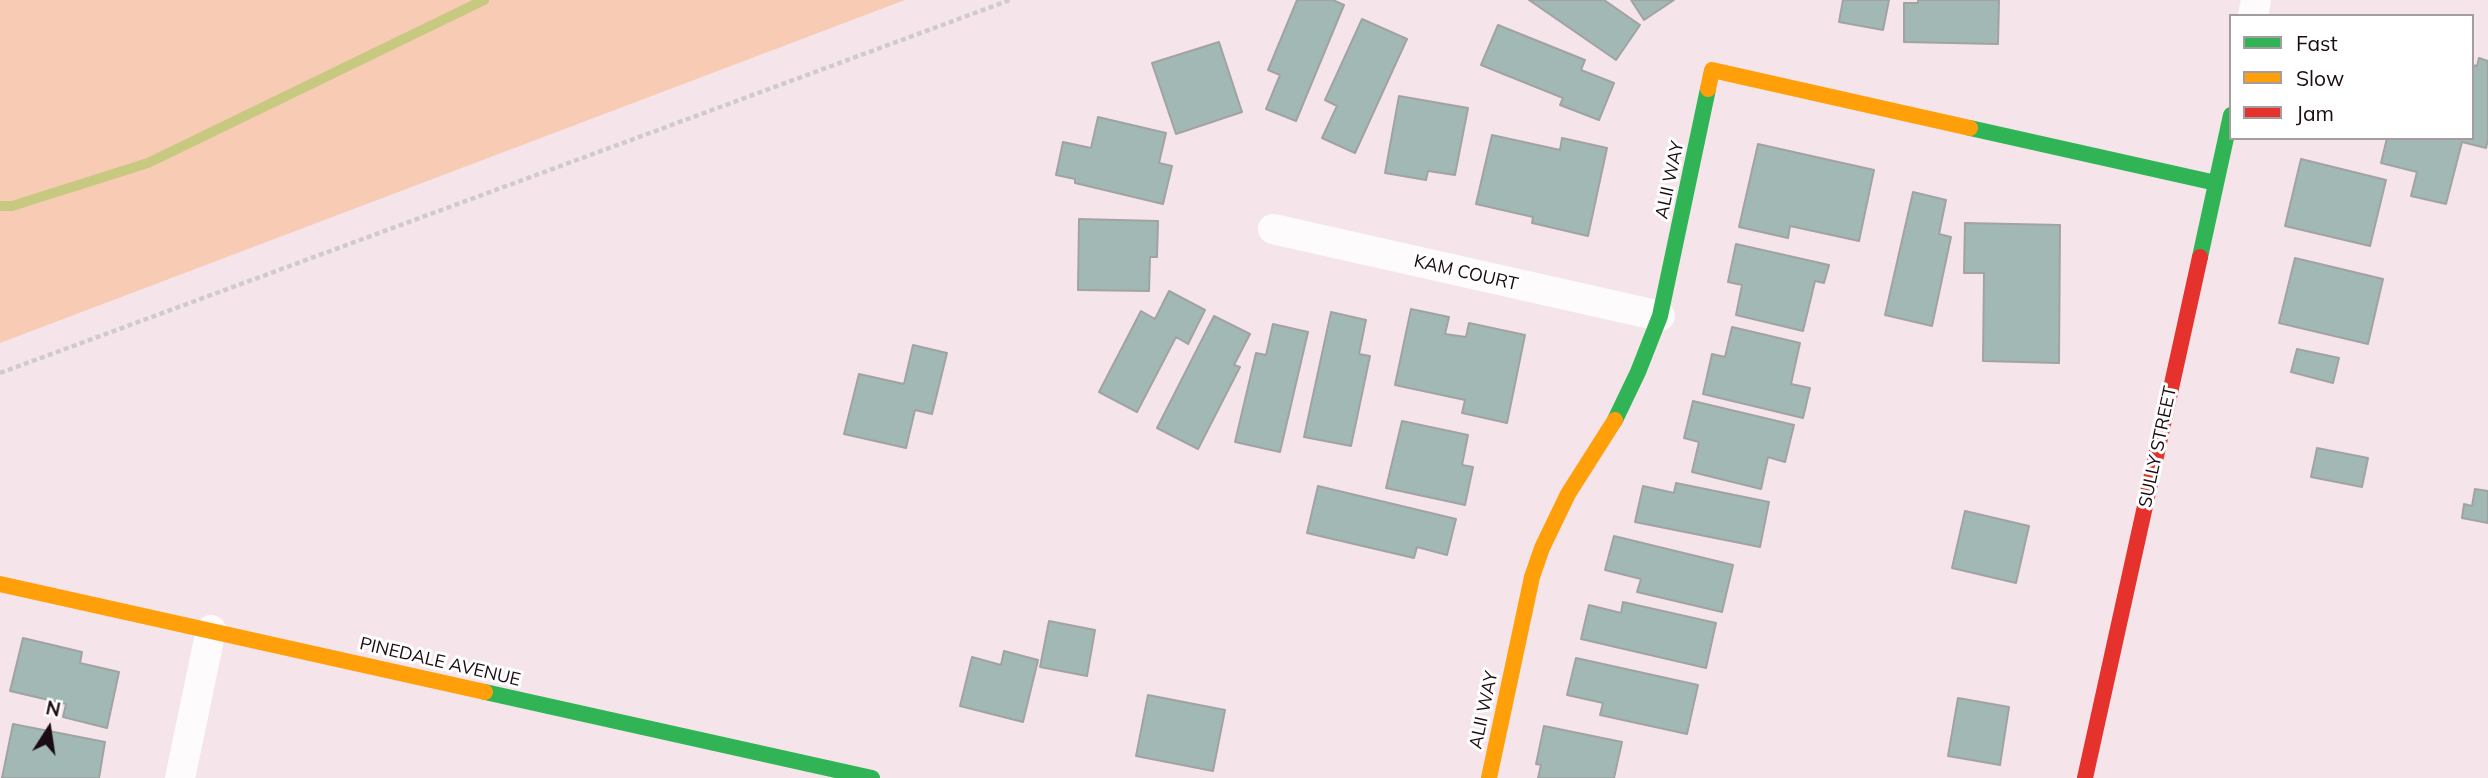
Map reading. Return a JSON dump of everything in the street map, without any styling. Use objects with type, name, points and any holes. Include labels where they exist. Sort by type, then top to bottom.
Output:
[{"type":"street","name":"ALII WAY","points":[[1489,778],[1532,577],[1542,548],[1568,494],[1614,422],[1638,372],[1660,316],[1712,70],[2216,183]]},
{"type":"street","name":"SULLY STREET","points":[[2085,778],[2229,125]]},
{"type":"street","name":"KAM COURT","points":[[1273,229],[1660,316]]},
{"type":"street","name":"PINEDALE AVENUE","points":[[0,584],[872,778]]},
{"type":"street","points":[[180,778],[211,631]]},
{"type":"path","points":[[0,373],[1010,0]]},
{"type":"shaded area","points":[[0,0],[905,0],[0,343]]},
{"type":"building","points":[[1297,0],[1333,0],[1344,5],[1296,121],[1266,109],[1280,75],[1268,70]]},
{"type":"building","points":[[1529,0],[1604,0],[1640,25],[1616,60]]},
{"type":"building","points":[[1631,0],[1674,0],[1644,20]]},
{"type":"building","points":[[1843,0],[1889,0],[1883,30],[1839,22]]},
{"type":"building","points":[[1918,0],[1999,0],[1998,44],[1904,42],[1904,3],[1918,3]]},
{"type":"building","points":[[1362,19],[1407,39],[1355,153],[1322,138],[1337,106],[1325,100]]},
{"type":"building","points":[[1498,25],[1585,60],[1581,70],[1614,83],[1599,120],[1560,105],[1563,98],[1481,65]]},
{"type":"building","points":[[1219,42],[1242,112],[1176,134],[1152,63]]},
{"type":"building","points":[[2479,58],[2488,61],[2486,148],[2462,142],[2446,204],[2411,196],[2417,172],[2381,163],[2387,140],[2474,140],[2474,65],[2477,66]]},
{"type":"building","points":[[1399,96],[1468,108],[1455,175],[1428,171],[1426,180],[1385,173]]},
{"type":"building","points":[[1098,117],[1166,133],[1159,163],[1172,166],[1163,204],[1075,183],[1075,179],[1056,175],[1063,142],[1091,148]]},
{"type":"building","points":[[1492,135],[1560,150],[1562,138],[1607,148],[1588,236],[1532,223],[1533,217],[1476,204]]},
{"type":"building","points":[[1758,144],[1874,170],[1859,241],[1790,226],[1788,238],[1739,227]]},
{"type":"building","points":[[2301,159],[2386,180],[2370,246],[2285,226]]},
{"type":"building","points":[[1913,192],[1946,200],[1939,234],[1951,237],[1932,326],[1885,315]]},
{"type":"building","points":[[1079,219],[1158,221],[1157,257],[1150,257],[1149,291],[1078,290]]},
{"type":"building","points":[[1965,223],[2060,225],[2059,363],[1983,361],[1984,273],[1964,273]]},
{"type":"building","points":[[1736,244],[1829,265],[1824,283],[1815,281],[1803,331],[1736,315],[1742,285],[1728,282]]},
{"type":"building","points":[[2295,258],[2383,279],[2368,344],[2279,323]]},
{"type":"building","points":[[1169,291],[1205,310],[1188,344],[1176,337],[1137,412],[1099,392],[1141,311],[1155,319]]},
{"type":"building","points":[[1411,309],[1449,317],[1445,334],[1466,337],[1469,323],[1525,335],[1507,423],[1462,413],[1465,400],[1395,385]]},
{"type":"building","points":[[1331,312],[1366,320],[1359,354],[1370,356],[1351,446],[1304,437]]},
{"type":"building","points":[[1214,316],[1250,334],[1234,365],[1240,367],[1198,449],[1157,428]]},
{"type":"building","points":[[1273,324],[1308,332],[1280,452],[1235,442],[1256,353],[1266,355]]},
{"type":"building","points":[[1732,327],[1800,343],[1791,384],[1810,388],[1803,418],[1703,394],[1712,354],[1725,357]]},
{"type":"building","points":[[913,345],[947,353],[932,414],[915,410],[906,448],[844,434],[859,374],[904,384]]},
{"type":"building","points":[[2297,349],[2339,358],[2333,383],[2291,372]]},
{"type":"building","points":[[1693,401],[1794,425],[1785,462],[1768,457],[1761,489],[1692,472],[1699,442],[1684,438]]},
{"type":"building","points":[[1402,421],[1468,435],[1462,465],[1473,467],[1465,505],[1386,488]]},
{"type":"building","points":[[2317,448],[2368,458],[2362,487],[2311,477]]},
{"type":"building","points":[[1676,483],[1769,502],[1760,547],[1635,522],[1643,486],[1674,493]]},
{"type":"building","points":[[1318,486],[1456,519],[1447,555],[1417,547],[1414,558],[1307,533]]},
{"type":"building","points":[[2475,489],[2488,491],[2488,523],[2462,518],[2464,504],[2472,506]]},
{"type":"building","points":[[1965,511],[2029,526],[2016,583],[1952,568]]},
{"type":"building","points":[[1614,536],[1733,565],[1722,612],[1637,592],[1641,579],[1605,570]]},
{"type":"building","points":[[1623,602],[1716,623],[1706,668],[1581,639],[1589,605],[1621,613]]},
{"type":"building","points":[[1049,621],[1095,630],[1087,676],[1040,667]]},
{"type":"building","points":[[23,638],[82,652],[80,663],[119,672],[107,728],[63,717],[66,704],[10,691]]},
{"type":"building","points":[[1004,651],[1038,660],[1023,722],[960,706],[972,657],[1001,665]]},
{"type":"building","points":[[1576,658],[1698,685],[1687,734],[1600,715],[1603,703],[1567,695]]},
{"type":"building","points":[[1148,695],[1225,710],[1213,771],[1136,756]]},
{"type":"building","points":[[1958,698],[2009,707],[2000,765],[1948,756]]},
{"type":"building","points":[[13,724],[105,742],[99,778],[2,778]]},
{"type":"building","points":[[1544,726],[1622,742],[1614,778],[1538,778],[1541,765],[1536,764]]},
{"type":"waterway","points":[[0,206],[12,206],[148,163],[484,0]]},
{"type":"traffic: fast","points":[[1615,420],[1660,316],[1708,89]]},
{"type":"traffic: fast","points":[[2200,257],[2229,124]]},
{"type":"traffic: fast","points":[[1970,128],[2216,183]]},
{"type":"traffic: fast","points":[[485,692],[872,778]]},
{"type":"traffic: slow","points":[[1708,89],[1712,70],[1970,128]]},
{"type":"traffic: slow","points":[[1489,778],[1532,577],[1542,548],[1568,494],[1615,420]]},
{"type":"traffic: slow","points":[[0,584],[485,692]]},
{"type":"traffic: jam","points":[[2085,778],[2200,257]]}]
